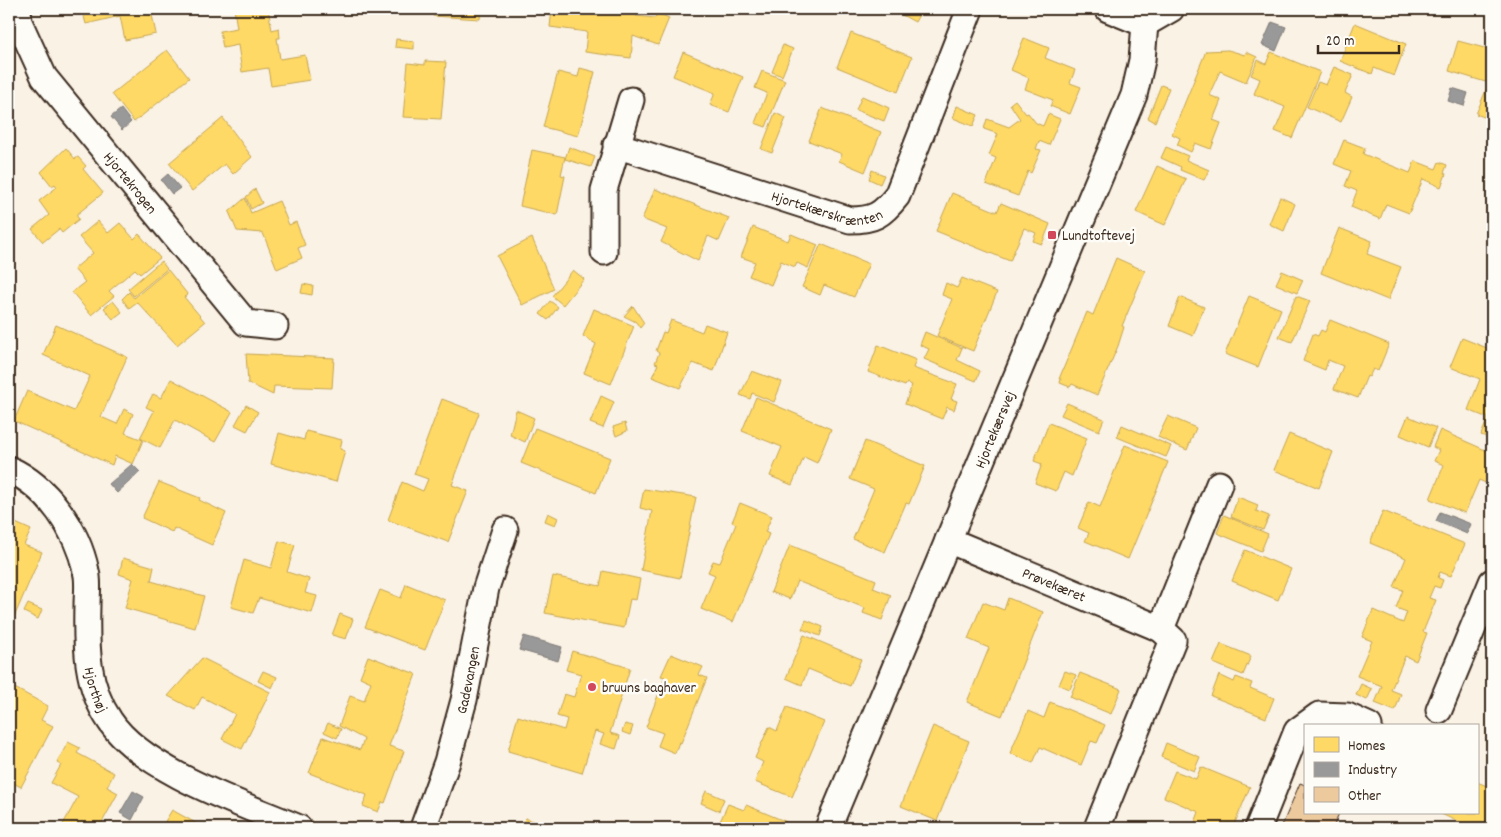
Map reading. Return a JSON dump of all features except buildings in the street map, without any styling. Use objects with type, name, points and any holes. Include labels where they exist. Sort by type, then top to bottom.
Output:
[{"type":"street","name":"Hjortekrogen","points":[[18,9],[19,22],[44,77],[246,323],[275,326]]},
{"type":"street","name":"Hjortekærskrænten","points":[[616,145],[850,220],[867,220],[884,212],[897,196],[970,9]]},
{"type":"street","points":[[1108,9],[1144,24],[1172,9]]},
{"type":"street","name":"Hjortekærsvej","points":[[828,828],[1134,95],[1142,60],[1144,24]]},
{"type":"street","points":[[604,252],[604,190],[631,100]]},
{"type":"street","name":"Hjorthøj","points":[[9,469],[46,495],[69,526],[87,572],[86,656],[93,689],[110,722],[139,751],[189,782],[300,828]]},
{"type":"street","points":[[1097,828],[1173,640],[1161,630],[1219,484]]},
{"type":"street","name":"Gadevangen","points":[[423,828],[447,762],[464,700],[486,588],[505,530]]},
{"type":"street","name":"Prøvekæret","points":[[948,540],[1161,630]]},
{"type":"street","points":[[1439,710],[1492,582]]},
{"type":"street","points":[[1307,724],[1319,715],[1347,716],[1365,724]]},
{"type":"street","points":[[1258,828],[1297,731],[1304,726]]},
{"type":"place","name":"Lundtoftevej","points":[[1052,235]]},
{"type":"place","name":"bruuns baghaver","points":[[592,687]]}]
